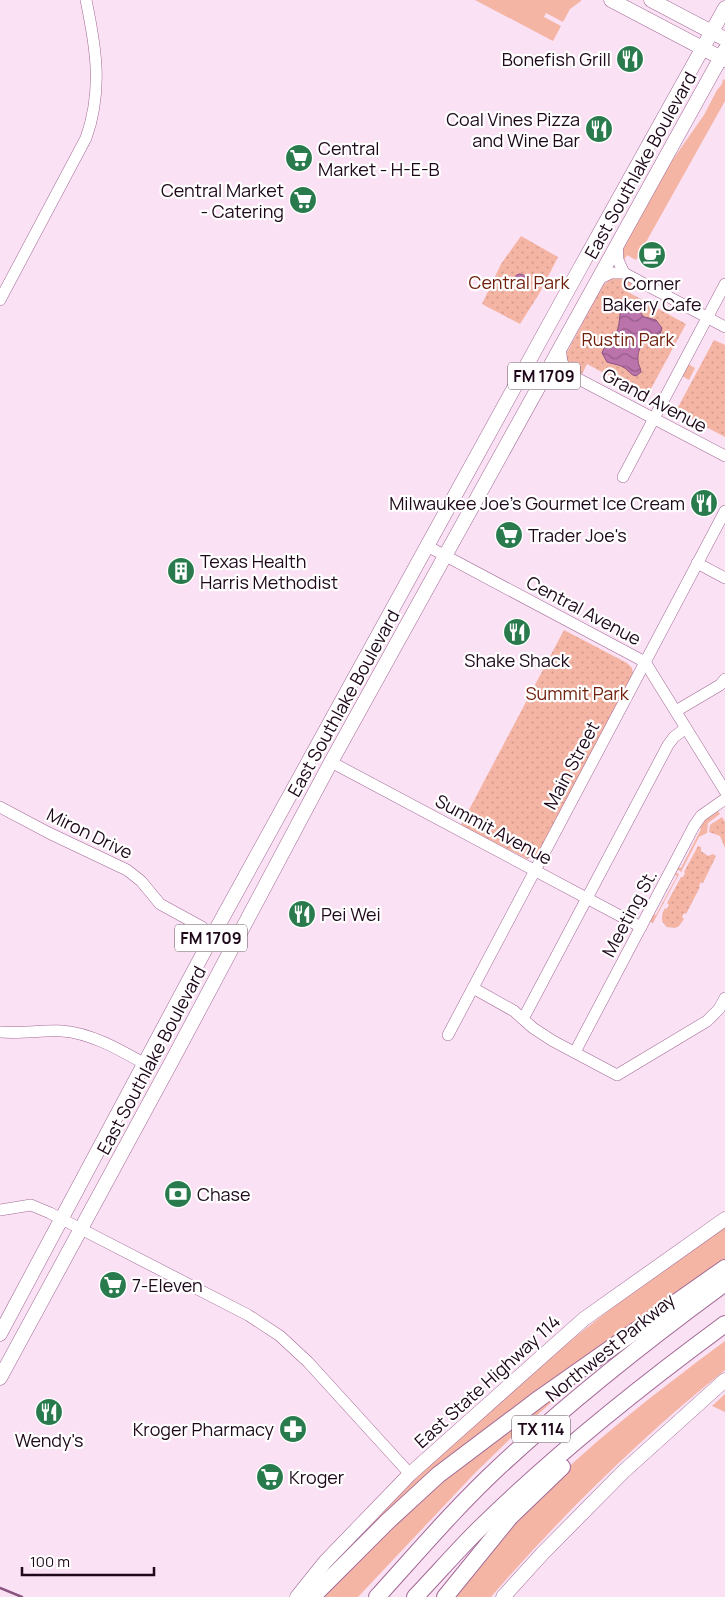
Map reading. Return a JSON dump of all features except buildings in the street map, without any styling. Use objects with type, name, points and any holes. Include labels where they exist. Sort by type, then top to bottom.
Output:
[{"type":"highway","points":[[312,1597],[360,1548],[438,1476],[540,1398],[725,1268]]},
{"type":"highway","name":"Northwest Parkway","points":[[377,1597],[461,1504],[499,1467],[558,1414],[652,1337],[725,1283]]},
{"type":"highway","name":"TX 114","points":[[415,1597],[477,1531],[536,1476],[658,1373],[725,1324]]},
{"type":"highway","points":[[445,1597],[510,1517],[603,1431],[612,1410]]},
{"type":"main road","points":[[611,0],[703,48],[723,56]]},
{"type":"main road","points":[[651,0],[719,35]]},
{"type":"main road","name":"East Southlake Boulevard","points":[[0,1334],[213,935],[579,270],[703,48],[719,35],[725,8]]},
{"type":"main road","name":"East Southlake Boulevard","points":[[0,1378],[331,762],[723,56]]},
{"type":"main road","name":"East State Highway 114","points":[[297,1597],[325,1562],[410,1474],[584,1320],[725,1219]]},
{"type":"main road","points":[[503,1597],[542,1554],[623,1472],[725,1380]]},
{"type":"street","points":[[0,300],[86,138],[91,124],[97,90],[97,68],[95,42],[86,0]]},
{"type":"street","points":[[617,245],[618,260],[624,273]]},
{"type":"street","points":[[598,279],[611,273],[624,273],[725,327]]},
{"type":"street","points":[[623,477],[725,284]]},
{"type":"street","points":[[560,348],[562,362],[569,374]]},
{"type":"street","points":[[544,377],[552,374],[569,374]]},
{"type":"street","name":"Grand Avenue","points":[[569,374],[725,456]]},
{"type":"street","name":"Main Street","points":[[448,1035],[725,511]]},
{"type":"street","name":"Central Avenue","points":[[427,546],[645,662],[725,791]]},
{"type":"street","points":[[697,563],[725,578]]},
{"type":"street","points":[[676,711],[720,685],[725,679]]},
{"type":"street","points":[[523,1019],[668,745],[674,737],[686,728]]},
{"type":"street","name":"Summit Avenue","points":[[331,762],[641,927]]},
{"type":"street","name":"Meeting St.","points":[[575,1052],[694,826],[701,816],[725,798]]},
{"type":"street","name":"Miron Drive","points":[[0,807],[49,833],[127,870],[141,881],[160,904],[190,919],[230,950]]},
{"type":"street","points":[[473,988],[503,1004],[543,1035],[617,1075],[707,1021],[714,1016],[725,998]]},
{"type":"street","points":[[0,1032],[64,1031],[87,1035],[145,1064]]},
{"type":"street","points":[[0,1210],[31,1205],[62,1219],[248,1315],[280,1336],[303,1356],[410,1474]]},
{"type":"green space","points":[[475,0],[581,1],[570,9],[563,22],[546,13],[544,17],[561,26],[553,41]]},
{"type":"green space","points":[[723,79],[725,80],[725,101],[636,260],[627,255],[623,262],[622,250],[669,165],[704,115]]},
{"type":"green space","name":"Central Park","points":[[521,236],[558,257],[539,294],[520,324],[482,304],[501,264]]},
{"type":"green space","name":"Rustin Park","points":[[621,277],[632,283],[628,292],[686,324],[647,396],[587,364],[582,374],[571,369],[565,356],[603,285],[612,278]]},
{"type":"green space","name":"Rustin Park","points":[[714,340],[725,345],[725,437],[676,411]]},
{"type":"green space","points":[[688,364],[695,368],[689,380],[682,376]]},
{"type":"green space","name":"Summit Park","points":[[564,630],[627,663],[632,668],[633,675],[538,855],[527,859],[461,825]]},
{"type":"green space","points":[[717,810],[720,814],[708,823],[707,833],[699,837],[681,872],[677,869],[678,867],[681,868],[701,829],[699,827],[704,820],[717,812]]},
{"type":"green space","points":[[722,817],[725,822],[725,848],[720,836],[709,832],[710,825]]},
{"type":"green space","points":[[698,846],[708,856],[713,854],[716,856],[686,914],[684,913],[682,917],[684,919],[675,928],[667,927],[662,920],[665,908],[667,909],[669,905],[667,903],[681,877],[683,877]]},
{"type":"green space","points":[[675,872],[679,874],[653,923],[649,921],[653,914],[656,915],[677,876],[674,874]]},
{"type":"green space","points":[[725,1227],[725,1260],[374,1527],[371,1524],[436,1459],[539,1367],[647,1281]]},
{"type":"green space","points":[[725,1341],[725,1370],[632,1450],[603,1478],[546,1536],[491,1597],[451,1597],[507,1529],[550,1484],[623,1420]]},
{"type":"green space","points":[[560,1393],[474,1474],[358,1597],[316,1597],[407,1508]]},
{"type":"green space","points":[[725,1394],[725,1412],[712,1406]]},
{"type":"water","points":[[520,274],[526,280],[520,286],[514,280]]},
{"type":"water","points":[[633,307],[644,317],[656,320],[662,328],[660,334],[647,340],[641,346],[638,363],[641,372],[636,376],[621,366],[607,362],[602,353],[605,346],[617,332],[620,314],[627,308]]},
{"type":"waterway","points":[[0,1588],[22,1597]]},
{"type":"place","name":"Bonefish Grill","points":[[630,59]]},
{"type":"place","name":"Coal Vines Pizza and Wine Bar","points":[[599,129]]},
{"type":"place","name":"Central Market - H-E-B","points":[[299,158]]},
{"type":"place","name":"Central Market - Catering","points":[[303,200]]},
{"type":"place","name":"Corner Bakery Cafe","points":[[652,255]]},
{"type":"place","name":"Milwaukee Joe's Gourmet Ice Cream","points":[[704,503]]},
{"type":"place","name":"Trader Joe's","points":[[509,535]]},
{"type":"place","name":"Texas Health Harris Methodist","points":[[181,571]]},
{"type":"place","name":"Shake Shack","points":[[517,632]]},
{"type":"place","name":"Pei Wei","points":[[302,914]]},
{"type":"place","name":"Chase","points":[[178,1194]]},
{"type":"place","name":"7-Eleven","points":[[113,1285]]},
{"type":"place","name":"Wendy's","points":[[49,1412]]},
{"type":"place","name":"Kroger Pharmacy","points":[[293,1429]]},
{"type":"place","name":"Kroger","points":[[270,1477]]}]
